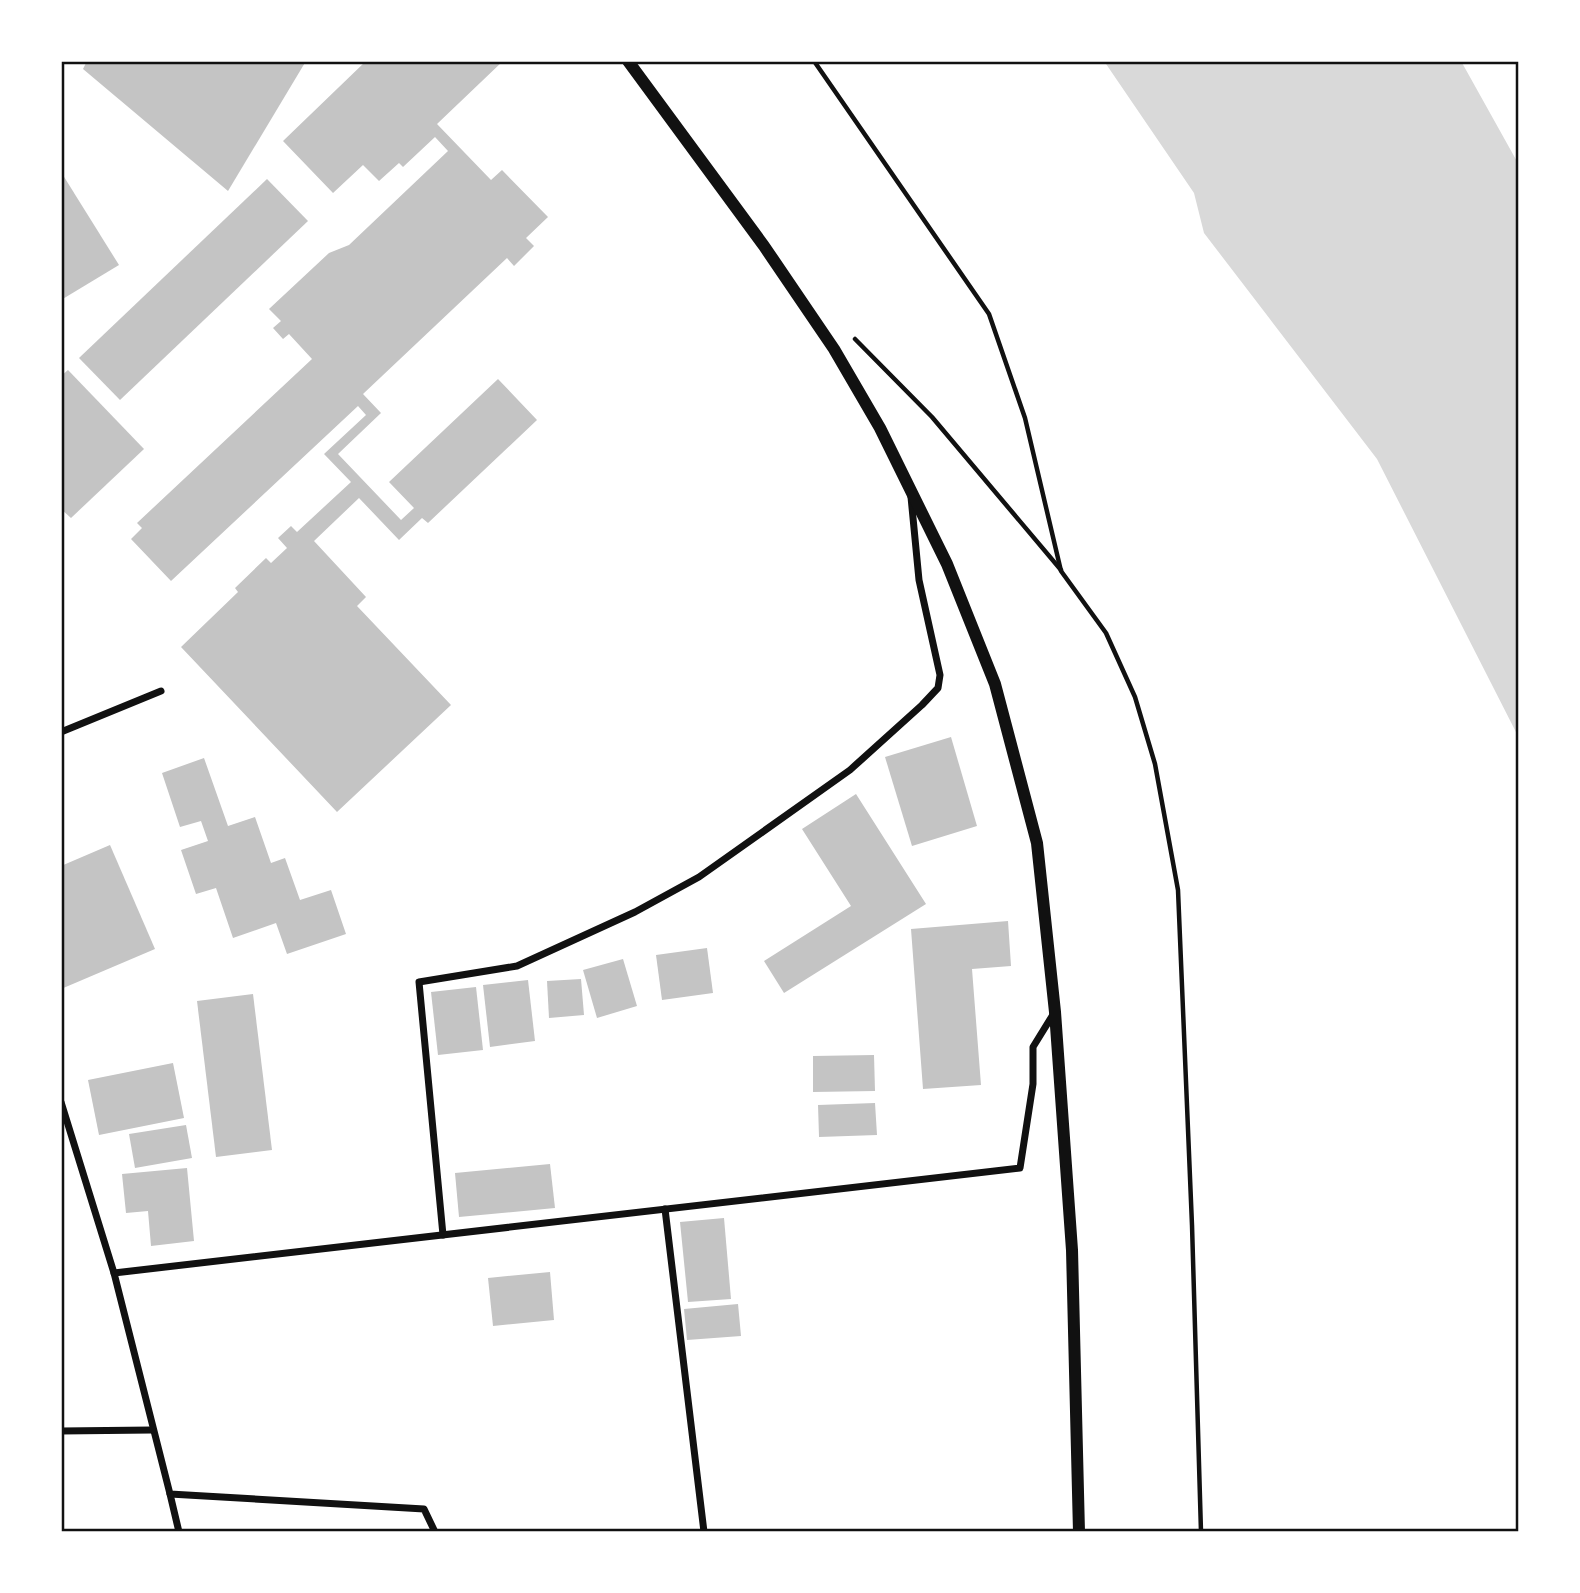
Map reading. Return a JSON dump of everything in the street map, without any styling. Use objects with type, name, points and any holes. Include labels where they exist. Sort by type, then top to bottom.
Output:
[{"type":"street","points":[[628,61],[764,246],[834,349],[880,428],[947,564],[995,684],[1037,843],[1055,1012],[1072,1250],[1079,1532]]},
{"type":"street","points":[[443,1235],[419,982],[517,966],[635,912],[699,877],[850,770],[922,705],[938,688],[940,675],[919,580],[910,488]]},
{"type":"street","points":[[61,732],[161,691]]},
{"type":"street","points":[[114,1273],[1020,1168],[1033,1084],[1033,1047],[1055,1012]]},
{"type":"street","points":[[61,1101],[114,1273],[179,1532]]},
{"type":"street","points":[[665,1209],[704,1532]]},
{"type":"street","points":[[61,1431],[152,1430]]},
{"type":"street","points":[[170,1494],[424,1508],[435,1532]]},
{"type":"path","points":[[814,61],[989,314],[1025,418],[1061,571]]},
{"type":"path","points":[[848,332],[932,417],[1061,571],[1106,634],[1135,697],[1155,764],[1178,890],[1201,1532]]},
{"type":"shaded area","points":[[1104,61],[1461,61],[1519,165],[1519,738],[1377,459],[1204,233],[1194,193]]},
{"type":"building","points":[[87,61],[306,61],[228,191],[83,69]]},
{"type":"building","points":[[366,61],[503,61],[437,124],[491,180],[502,170],[548,217],[526,238],[534,246],[514,266],[507,258],[363,394],[381,413],[338,454],[401,520],[414,508],[389,482],[498,379],[537,420],[428,523],[422,518],[399,540],[359,498],[314,541],[366,597],[357,606],[451,705],[337,812],[181,647],[238,592],[235,588],[266,558],[271,563],[287,548],[278,538],[291,526],[297,532],[351,482],[324,454],[366,415],[358,406],[171,581],[131,539],[142,528],[137,523],[312,359],[289,334],[283,339],[273,328],[281,321],[269,309],[329,253],[349,245],[448,151],[435,137],[403,167],[399,163],[379,181],[363,165],[333,193],[283,141]]},
{"type":"building","points":[[61,172],[119,265],[61,300]]},
{"type":"building","points":[[267,179],[308,221],[120,400],[79,358]]},
{"type":"building","points":[[68,370],[144,449],[71,518],[61,509],[61,376]]},
{"type":"building","points":[[951,737],[977,826],[912,846],[885,757]]},
{"type":"building","points":[[204,758],[228,826],[255,817],[271,863],[285,858],[300,900],[331,890],[346,934],[287,954],[276,923],[233,938],[216,888],[196,894],[181,850],[208,841],[201,821],[180,827],[162,773]]},
{"type":"building","points":[[856,794],[926,904],[784,993],[764,961],[851,906],[802,829]]},
{"type":"building","points":[[110,845],[155,949],[61,989],[61,866]]},
{"type":"building","points":[[1008,921],[1011,966],[972,969],[981,1085],[923,1089],[911,929]]},
{"type":"building","points":[[707,948],[713,993],[662,1000],[656,955]]},
{"type":"building","points":[[623,959],[637,1006],[597,1018],[583,970]]},
{"type":"building","points":[[581,979],[584,1015],[549,1018],[547,981]]},
{"type":"building","points":[[528,980],[535,1041],[490,1047],[483,985]]},
{"type":"building","points":[[476,987],[483,1050],[438,1055],[431,992]]},
{"type":"building","points":[[253,994],[272,1150],[216,1157],[197,1001]]},
{"type":"building","points":[[874,1055],[875,1091],[813,1092],[813,1056]]},
{"type":"building","points":[[173,1063],[184,1118],[99,1135],[88,1080]]},
{"type":"building","points":[[875,1103],[877,1135],[819,1137],[818,1105]]},
{"type":"building","points":[[186,1125],[192,1158],[135,1168],[129,1134]]},
{"type":"building","points":[[550,1164],[555,1208],[459,1217],[455,1173]]},
{"type":"building","points":[[187,1168],[194,1241],[151,1246],[148,1211],[126,1213],[122,1174]]},
{"type":"building","points":[[724,1218],[731,1299],[688,1302],[680,1222]]},
{"type":"building","points":[[550,1272],[554,1320],[493,1326],[488,1278]]},
{"type":"building","points":[[738,1304],[741,1336],[687,1340],[684,1309]]}]
